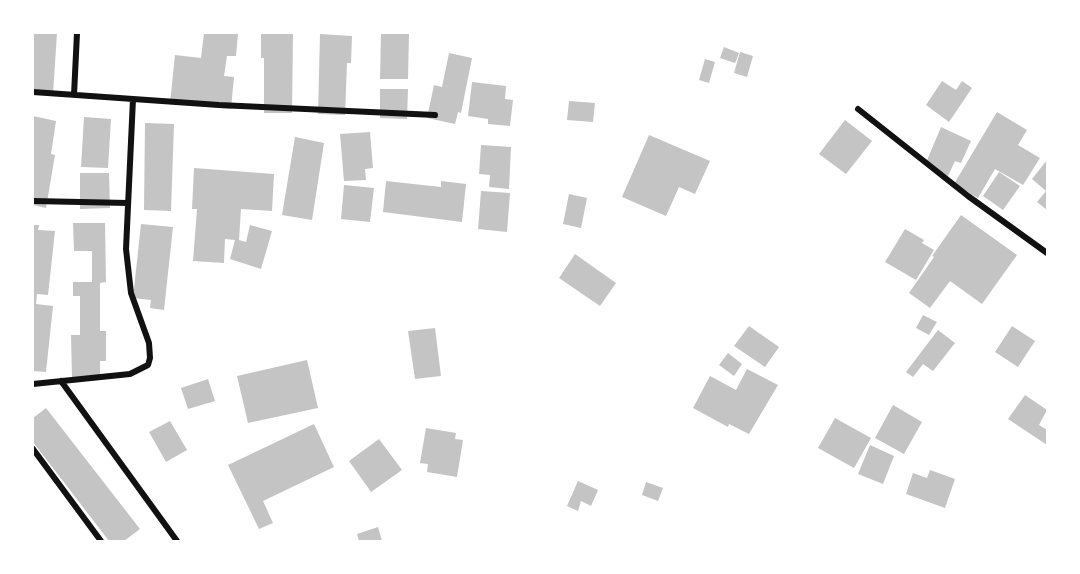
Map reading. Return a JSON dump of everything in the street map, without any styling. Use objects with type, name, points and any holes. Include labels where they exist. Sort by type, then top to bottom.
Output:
[{"type":"street","points":[[74,95],[77,33]]},
{"type":"street","points":[[33,92],[435,115]]},
{"type":"street","points":[[33,384],[130,374],[148,365],[149,343],[131,293],[126,249],[134,99]]},
{"type":"street","points":[[858,109],[968,196],[1047,254]]},
{"type":"street","points":[[33,201],[128,203]]},
{"type":"street","points":[[61,381],[177,541]]},
{"type":"street","points":[[33,449],[101,541]]},
{"type":"building","points":[[33,33],[57,33],[53,94],[33,92]]},
{"type":"building","points":[[204,33],[238,34],[236,56],[227,56],[224,76],[234,77],[231,109],[170,103],[175,55],[201,58]]},
{"type":"building","points":[[261,33],[293,33],[292,113],[264,113],[264,58],[261,58]]},
{"type":"building","points":[[381,33],[409,33],[408,79],[380,79]]},
{"type":"building","points":[[320,34],[352,36],[351,63],[347,63],[345,115],[318,114]]},
{"type":"building","points":[[724,47],[739,53],[735,63],[720,58]]},
{"type":"building","points":[[740,52],[753,56],[747,77],[734,73]]},
{"type":"building","points":[[449,53],[472,58],[461,113],[458,112],[455,124],[427,118],[434,85],[442,87]]},
{"type":"building","points":[[705,59],[715,62],[709,83],[699,80]]},
{"type":"building","points":[[942,81],[956,90],[962,81],[972,88],[949,122],[926,105]]},
{"type":"building","points":[[472,82],[506,86],[505,99],[513,100],[510,126],[488,124],[488,119],[468,116]]},
{"type":"building","points":[[380,89],[408,89],[407,119],[380,118]]},
{"type":"building","points":[[569,101],[595,103],[593,122],[567,120]]},
{"type":"building","points":[[997,112],[1027,130],[1018,145],[1040,158],[1023,185],[995,169],[978,198],[954,184]]},
{"type":"building","points":[[33,116],[56,121],[51,154],[55,155],[46,208],[33,205]]},
{"type":"building","points":[[84,117],[111,119],[108,168],[81,167]]},
{"type":"building","points":[[845,120],[872,141],[846,174],[819,154]]},
{"type":"building","points":[[145,123],[174,124],[171,211],[144,210]]},
{"type":"building","points":[[941,127],[971,141],[961,163],[955,161],[948,176],[925,165]]},
{"type":"building","points":[[370,132],[373,168],[365,169],[366,180],[344,181],[340,134]]},
{"type":"building","points":[[649,135],[710,161],[695,194],[679,187],[666,216],[622,197]]},
{"type":"building","points":[[295,137],[324,143],[312,220],[282,215]]},
{"type":"building","points":[[481,145],[511,147],[509,189],[489,187],[490,175],[479,174]]},
{"type":"building","points":[[1047,160],[1047,210],[1037,202],[1046,191],[1032,179]]},
{"type":"building","points":[[194,168],[274,174],[272,211],[241,209],[239,240],[246,242],[250,225],[272,231],[261,269],[230,259],[235,240],[225,239],[224,263],[193,261],[197,209],[192,209]]},
{"type":"building","points":[[999,172],[1020,186],[1003,210],[983,196]]},
{"type":"building","points":[[80,173],[109,173],[110,208],[80,209]]},
{"type":"building","points":[[386,181],[441,187],[441,181],[466,184],[462,222],[383,212]]},
{"type":"building","points":[[344,185],[374,188],[370,222],[341,219]]},
{"type":"building","points":[[481,191],[510,193],[507,232],[478,229]]},
{"type":"building","points":[[569,194],[587,198],[581,228],[563,224]]},
{"type":"building","points":[[961,215],[1017,255],[982,304],[950,281],[930,308],[909,293]]},
{"type":"building","points":[[73,223],[105,223],[106,282],[100,283],[100,331],[106,331],[106,361],[100,361],[100,378],[72,378],[71,335],[80,335],[80,296],[73,296],[73,282],[92,282],[92,251],[74,251]]},
{"type":"building","points":[[141,224],[173,227],[164,310],[150,308],[151,300],[133,298]]},
{"type":"building","points":[[33,225],[39,225],[38,230],[55,231],[48,295],[37,294],[36,304],[53,306],[46,372],[33,371]]},
{"type":"building","points":[[905,229],[924,240],[922,243],[934,250],[916,280],[885,262]]},
{"type":"building","points":[[575,254],[616,283],[600,306],[559,278]]},
{"type":"building","points":[[923,315],[937,322],[929,335],[916,328]]},
{"type":"building","points":[[749,326],[779,347],[765,367],[734,346]]},
{"type":"building","points":[[1012,326],[1035,341],[1018,367],[995,352]]},
{"type":"building","points":[[435,328],[441,376],[415,379],[408,331]]},
{"type":"building","points":[[938,330],[955,343],[933,371],[923,364],[913,377],[906,372]]},
{"type":"building","points":[[728,353],[742,364],[734,376],[719,365]]},
{"type":"building","points":[[307,360],[318,408],[248,423],[237,376]]},
{"type":"building","points":[[747,369],[778,385],[749,434],[729,424],[728,427],[693,408],[710,376],[736,390]]},
{"type":"building","points":[[208,379],[215,401],[188,409],[181,388]]},
{"type":"building","points":[[1025,395],[1047,410],[1039,425],[1047,430],[1047,445],[1008,419]]},
{"type":"building","points":[[893,405],[922,422],[904,454],[875,438]]},
{"type":"building","points":[[46,408],[140,529],[124,541],[109,541],[33,442],[33,418]]},
{"type":"building","points":[[835,418],[871,438],[854,468],[818,448]]},
{"type":"building","points":[[170,421],[187,450],[166,462],[149,432]]},
{"type":"building","points":[[314,424],[334,467],[263,501],[273,523],[259,529],[228,465]]},
{"type":"building","points":[[426,428],[456,433],[455,439],[463,440],[457,477],[427,472],[428,464],[420,463]]},
{"type":"building","points":[[379,439],[402,470],[371,492],[349,461]]},
{"type":"building","points":[[870,445],[894,456],[883,484],[858,474]]},
{"type":"building","points":[[930,470],[955,479],[945,508],[906,494],[913,473],[927,478]]},
{"type":"building","points":[[578,481],[598,490],[591,506],[581,501],[578,511],[567,506]]},
{"type":"building","points":[[646,482],[663,488],[658,501],[642,495]]},
{"type":"building","points":[[378,527],[382,541],[359,541],[357,534]]}]
